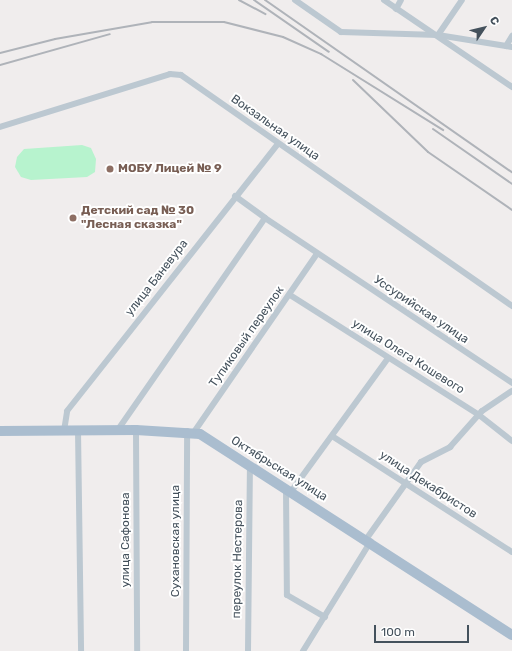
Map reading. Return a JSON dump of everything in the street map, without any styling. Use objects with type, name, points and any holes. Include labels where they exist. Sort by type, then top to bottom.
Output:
[{"type":"main road","points":[[0,431],[191,431]]},
{"type":"main road","name":"Октябрьская улица","points":[[191,431],[288,492],[369,540],[512,634]]},
{"type":"street","points":[[295,0],[341,32],[438,35],[509,46],[512,36]]},
{"type":"street","points":[[384,0],[438,35],[512,87]]},
{"type":"street","points":[[396,9],[401,0]]},
{"type":"street","points":[[438,35],[462,0]]},
{"type":"street","name":"Вокзальная улица","points":[[0,126],[170,74],[181,75],[512,306]]},
{"type":"street","name":"улица Баневура","points":[[64,431],[66,411],[235,196],[278,144]]},
{"type":"street","name":"Уссурийская улица","points":[[235,196],[318,254],[512,383]]},
{"type":"street","points":[[117,431],[265,218]]},
{"type":"street","name":"Тупиковый переулок","points":[[191,431],[318,254]]},
{"type":"street","name":"улица Олега Кошевого","points":[[290,295],[479,416],[512,441]]},
{"type":"street","points":[[325,617],[287,595],[288,492],[332,436],[388,358]]},
{"type":"street","points":[[303,651],[325,617],[369,540],[421,462],[450,447],[479,416],[512,391]]},
{"type":"street","points":[[78,430],[81,651]]},
{"type":"street","name":"улица Сафонова","points":[[136,430],[137,651]]},
{"type":"street","name":"Сухановская улица","points":[[186,651],[191,431]]},
{"type":"street","name":"улица Декабристов","points":[[332,436],[512,552]]},
{"type":"street","name":"переулок Нестерова","points":[[248,651],[250,467]]},
{"type":"green space","points":[[82,145],[91,148],[96,159],[95,172],[87,177],[31,180],[21,177],[15,167],[17,157],[24,149]]},
{"type":"railway","points":[[239,0],[265,14]]},
{"type":"railway","points":[[254,0],[329,52]]},
{"type":"railway","points":[[265,0],[512,172]]},
{"type":"railway","points":[[0,53],[55,39],[152,22],[224,22],[283,37],[321,54],[443,130]]},
{"type":"railway","points":[[0,65],[110,34]]},
{"type":"railway","points":[[353,80],[428,152],[512,210]]},
{"type":"railway","points":[[433,129],[512,184]]},
{"type":"place","name":"МОБУ Лицей № 9","points":[[110,169]]},
{"type":"place","name":"Детский сад № 30 \"Лесная сказка\"","points":[[73,218]]}]
